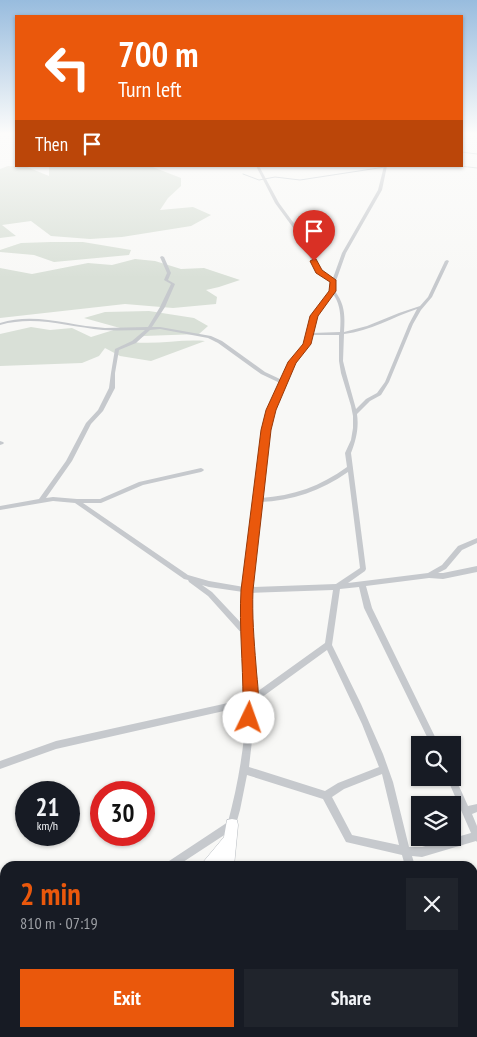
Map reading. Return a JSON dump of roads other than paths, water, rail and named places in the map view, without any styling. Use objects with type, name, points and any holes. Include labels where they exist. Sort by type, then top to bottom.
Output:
[{"type":"street","points":[[265,181],[277,203],[297,229],[319,271],[334,281]]},
{"type":"street","points":[[228,861],[232,825],[244,770],[250,701],[247,590],[271,410],[292,362],[307,344],[315,314],[333,291],[334,281],[344,253],[380,190],[382,181]]},
{"type":"street","points":[[41,501],[69,461],[89,423],[100,411],[112,388],[112,373],[117,349],[135,342],[149,327],[166,302],[173,284],[166,280],[169,273],[162,257]]},
{"type":"street","points":[[354,414],[368,400],[378,394],[387,382],[395,358],[420,307],[430,297],[447,261]]},
{"type":"street","points":[[333,291],[341,300],[343,322],[339,346],[341,364],[354,406],[356,438],[348,453],[364,570],[336,587]]},
{"type":"street","points":[[310,334],[341,333],[368,327],[401,312],[420,307]]},
{"type":"street","points":[[0,324],[10,321],[45,320],[104,330],[149,327],[209,337],[220,342],[263,373],[283,382]]},
{"type":"street","points":[[258,500],[280,500],[310,490],[350,468]]},
{"type":"street","points":[[0,508],[53,499],[101,501],[141,483],[202,470]]},
{"type":"street","points":[[76,501],[210,594],[247,635]]},
{"type":"street","points":[[429,575],[444,567],[460,548],[477,540]]},
{"type":"street","points":[[186,577],[209,584],[247,590],[336,587],[429,575],[443,576],[477,569]]},
{"type":"street","points":[[362,584],[368,608],[431,736]]},
{"type":"street","points":[[336,587],[328,645],[363,717],[384,769],[396,806],[408,861]]},
{"type":"street","points":[[0,765],[56,745],[250,701],[328,645]]},
{"type":"street","points":[[326,796],[341,786],[384,769]]},
{"type":"street","points":[[244,770],[326,796],[349,840],[405,852],[422,852],[477,836],[455,786]]},
{"type":"street","points":[[467,811],[477,808]]},
{"type":"street","points":[[177,861],[232,825]]},
{"type":"street","points":[[212,861],[230,840]]}]
